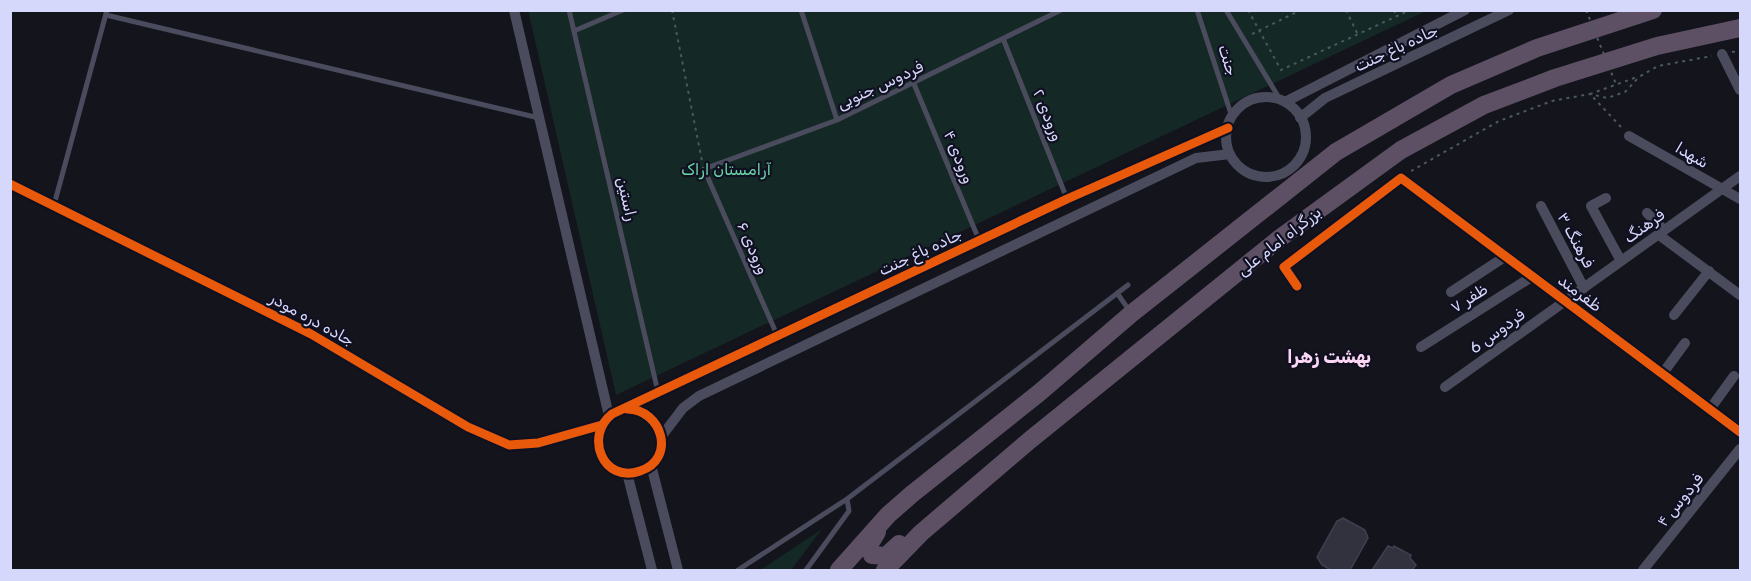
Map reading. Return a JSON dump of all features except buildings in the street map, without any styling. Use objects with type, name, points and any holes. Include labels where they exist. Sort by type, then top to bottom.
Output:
[{"type":"highway","points":[[839,570],[874,529],[912,494],[1039,393],[1131,314],[1336,152],[1451,85],[1537,48],[1653,10]]},
{"type":"highway","name":"بزرگراه امام علی","points":[[885,570],[936,520],[1280,238],[1401,150],[1484,105],[1555,78],[1657,46],[1740,28]]},
{"type":"highway","points":[[912,494],[871,540],[868,545],[871,554],[876,557],[886,556],[921,527],[936,520]]},
{"type":"street","points":[[514,10],[605,421],[598,439],[600,454],[609,466],[627,473],[642,471],[651,465],[660,452],[661,437],[651,417],[638,410],[627,409],[605,421]]},
{"type":"street","name":"جاده باغ جنت","points":[[1283,102],[1465,10]]},
{"type":"street","name":"جاده باغ جنت","points":[[1300,118],[1325,98],[1509,10]]},
{"type":"street","points":[[1722,54],[1740,90]]},
{"type":"street","points":[[1266,98],[1283,102],[1300,118],[1306,132],[1304,151],[1296,164],[1284,173],[1266,177],[1251,174],[1239,166],[1230,154],[1227,143],[1230,122],[1242,106],[1252,100],[1266,98]]},
{"type":"street","name":"جاده باغ جنت","points":[[627,409],[1230,122]]},
{"type":"street","name":"شهدا","points":[[1629,136],[1740,199]]},
{"type":"street","name":"جاده باغ جنت","points":[[661,437],[683,408],[699,396],[1196,158],[1230,154]]},
{"type":"street","name":"فرهنگ","points":[[1566,301],[1740,176]]},
{"type":"street","points":[[1297,286],[1284,267],[1401,178]]},
{"type":"street","name":"ظفرمند","points":[[1401,178],[1740,432]]},
{"type":"street","name":"جاده دره مودر","points":[[10,184],[311,334],[468,427],[509,445],[538,443],[605,421]]},
{"type":"street","points":[[1606,198],[1591,206],[1621,261]]},
{"type":"street","name":"فرهنگ ۳","points":[[1541,206],[1584,288]]},
{"type":"street","points":[[1647,213],[1661,232],[1740,295]]},
{"type":"street","points":[[1451,292],[1506,256]]},
{"type":"street","points":[[1674,315],[1709,271]]},
{"type":"street","name":"ظفر ۷","points":[[1421,347],[1533,276]]},
{"type":"street","points":[[889,283],[897,300]]},
{"type":"street","name":"فردوس 6","points":[[1445,387],[1566,301]]},
{"type":"street","points":[[1662,373],[1685,344]]},
{"type":"street","points":[[1710,409],[1734,376]]},
{"type":"street","name":"فردوس ۴","points":[[1645,568],[1740,449]]},
{"type":"street","points":[[651,465],[678,570]]},
{"type":"street","points":[[627,473],[652,570]]},
{"type":"street","points":[[1645,568],[1658,570]]},
{"type":"lane","name":"راستین","points":[[569,10],[658,393]]},
{"type":"lane","points":[[574,31],[623,10]]},
{"type":"lane","points":[[801,10],[837,120]]},
{"type":"lane","name":"فردوس جنوبی","points":[[704,170],[837,120],[1004,41],[1061,10]]},
{"type":"lane","name":"جنت","points":[[1197,10],[1230,122]]},
{"type":"lane","name":"جنت","points":[[1226,10],[1283,102]]},
{"type":"lane","points":[[54,205],[106,13],[539,118]]},
{"type":"lane","name":"ورودی ۲","points":[[1004,41],[1067,199]]},
{"type":"lane","name":"ورودی ۴","points":[[914,84],[979,241]]},
{"type":"lane","name":"ورودی ۶","points":[[704,170],[777,337]]},
{"type":"lane","points":[[738,570],[848,499],[1128,285]]},
{"type":"lane","points":[[1117,293],[1131,314]]},
{"type":"lane","points":[[806,570],[849,511],[848,499]]},
{"type":"path","points":[[672,10],[704,170]]},
{"type":"path","points":[[1248,10],[1281,70],[1410,10]]},
{"type":"path","points":[[1244,38],[1301,10]]},
{"type":"path","points":[[1346,10],[1358,35]]},
{"type":"path","points":[[1394,10],[1397,17]]},
{"type":"path","points":[[1586,10],[1616,84]]},
{"type":"path","points":[[1401,178],[1499,121],[1551,101],[1590,94],[1639,76],[1658,66],[1740,51]]},
{"type":"path","points":[[1590,94],[1607,98],[1616,95],[1624,92],[1639,76]]},
{"type":"path","points":[[1590,94],[1629,136]]},
{"type":"green space","name":"آرامستان اراک","points":[[528,10],[1426,11],[616,395]]},
{"type":"green space","points":[[822,529],[791,570],[760,570]]},
{"type":"cycle path","points":[[627,409],[639,411],[649,417],[656,425],[661,446],[652,465],[640,471],[627,473],[616,471],[607,464],[599,445],[599,434],[604,423],[612,414],[1067,199],[1228,128]]},
{"type":"cycle path","points":[[1297,286],[1284,267],[1401,178],[1740,432]]},
{"type":"cycle path","points":[[10,184],[311,334],[468,427],[509,445],[538,443],[602,425]]},
{"type":"district","name":"بهشت زهرا","points":[[1329,357]]}]
